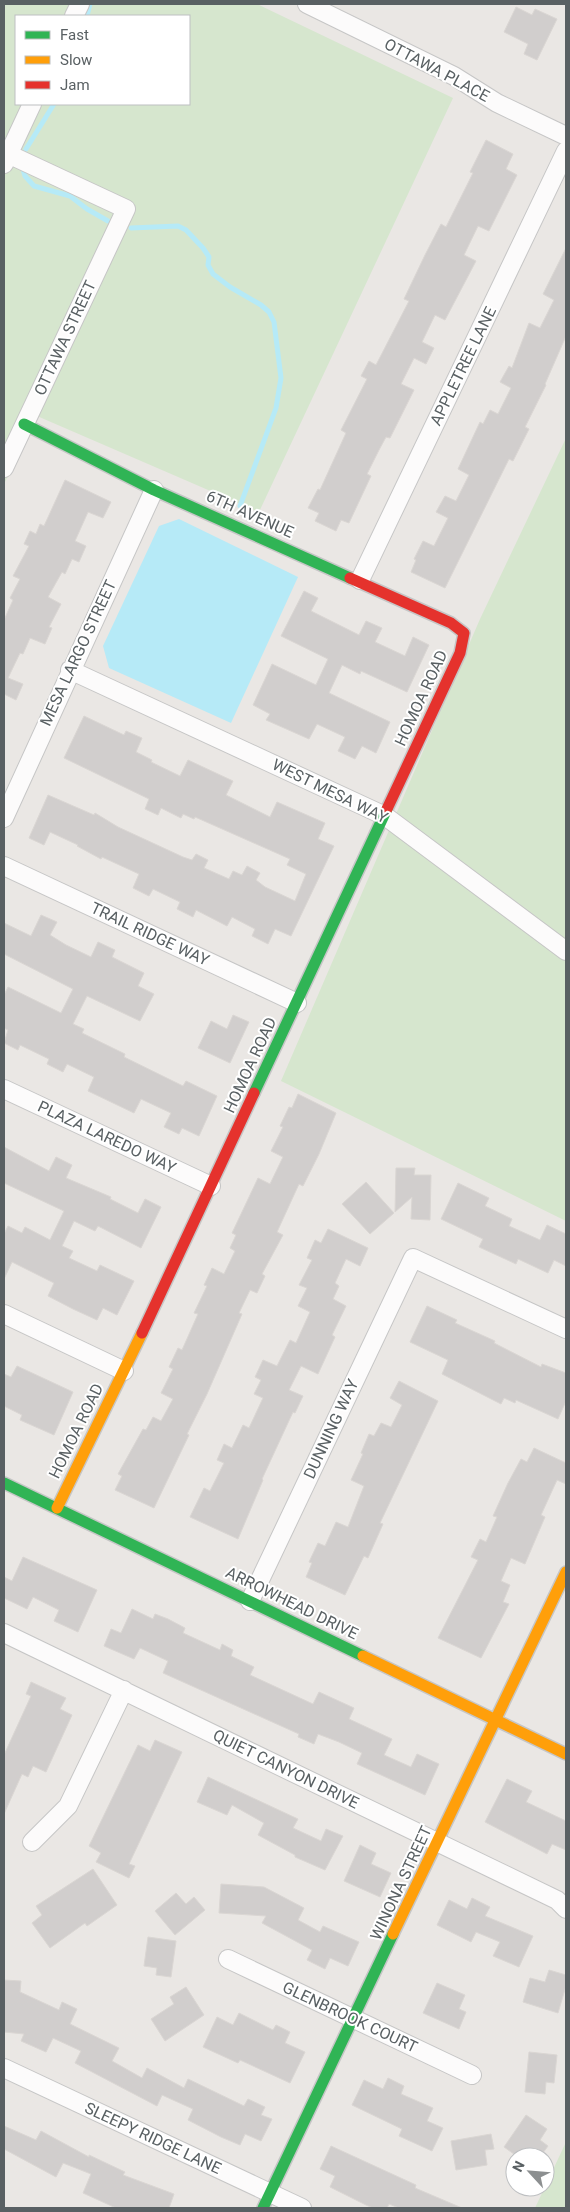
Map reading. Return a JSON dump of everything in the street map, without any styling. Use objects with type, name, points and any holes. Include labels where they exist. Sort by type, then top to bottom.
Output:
[{"type":"street","name":"OTTAWA PLACE","points":[[308,4],[454,76],[497,103],[566,136]]},
{"type":"street","points":[[6,159],[32,105]]},
{"type":"street","name":"APPLETREE LANE","points":[[360,580],[566,151]]},
{"type":"street","name":"OTTAWA STREET","points":[[4,468],[126,209],[6,159]]},
{"type":"street","name":"6TH AVENUE","points":[[24,424],[154,490],[360,580],[451,623],[464,633]]},
{"type":"street","name":"MESA LARGO STREET","points":[[4,818],[70,670],[154,490]]},
{"type":"street","name":"HOMOA ROAD","points":[[57,1508],[124,1371],[385,816],[460,653],[464,633]]},
{"type":"street","name":"WEST MESA WAY","points":[[70,670],[385,816],[566,951]]},
{"type":"street","name":"TRAIL RIDGE WAY","points":[[4,866],[297,1003]]},
{"type":"street","name":"PLAZA LAREDO WAY","points":[[4,1089],[211,1186]]},
{"type":"street","name":"DUNNING WAY","points":[[250,1601],[413,1258],[566,1329]]},
{"type":"street","points":[[4,1314],[124,1371]]},
{"type":"street","name":"ARROWHEAD DRIVE","points":[[4,1483],[566,1754]]},
{"type":"street","name":"WINONA STREET","points":[[267,2201],[566,1572]]},
{"type":"street","name":"QUIET CANYON DRIVE","points":[[4,1633],[556,1900],[566,1909]]},
{"type":"street","points":[[32,1842],[68,1806],[124,1690]]},
{"type":"street","name":"GLENBROOK COURT","points":[[228,1959],[472,2075]]},
{"type":"street","name":"SLEEPY RIDGE LANE","points":[[4,2068],[267,2201],[302,2208]]},
{"type":"green space","points":[[4,4],[257,4],[453,98],[259,512],[37,416],[4,484]]},
{"type":"green space","points":[[566,438],[566,1221],[281,1081],[480,619]]},
{"type":"green space","points":[[566,2142],[566,2208],[535,2208],[540,2197],[555,2197],[555,2165]]},
{"type":"water","points":[[179,519],[298,577],[231,723],[109,668],[103,646],[159,526]]},
{"type":"building","points":[[516,7],[532,15],[535,9],[557,19],[537,60],[524,54],[528,44],[504,32]]},
{"type":"building","points":[[486,140],[513,154],[506,169],[517,175],[489,231],[478,226],[464,255],[476,261],[445,320],[435,315],[422,342],[434,348],[426,364],[414,358],[401,384],[414,390],[390,438],[386,437],[367,474],[371,476],[349,523],[341,520],[336,531],[315,521],[319,513],[308,508],[318,489],[320,490],[346,433],[341,430],[367,379],[361,376],[369,361],[376,365],[409,301],[404,299],[425,255],[441,224],[446,227],[473,173],[470,172]]},
{"type":"building","points":[[566,248],[566,336],[546,385],[525,427],[529,429],[513,461],[509,459],[445,588],[411,572],[416,560],[414,559],[423,541],[434,546],[448,518],[436,512],[445,496],[456,501],[469,475],[458,469],[480,422],[483,424],[490,410],[498,414],[511,388],[500,382],[509,366],[512,368],[529,323],[540,328],[554,300],[543,294]]},
{"type":"building","points":[[65,480],[111,502],[103,518],[88,512],[75,541],[86,546],[79,562],[72,559],[65,574],[62,572],[48,597],[61,604],[49,627],[52,628],[45,644],[30,638],[23,654],[20,653],[8,678],[23,684],[16,700],[4,694],[4,620],[13,600],[10,598],[20,579],[13,576],[29,546],[24,544],[30,531],[36,534],[40,524],[44,526]]},
{"type":"building","points":[[304,591],[318,598],[311,611],[359,635],[366,621],[382,628],[375,642],[405,656],[413,637],[429,645],[407,692],[361,671],[360,674],[342,665],[329,693],[390,722],[376,753],[362,746],[355,759],[338,751],[345,737],[317,724],[309,739],[266,720],[270,714],[253,705],[272,664],[316,685],[328,659],[281,636]]},
{"type":"building","points":[[84,716],[124,735],[126,731],[142,738],[136,752],[152,760],[151,762],[180,776],[188,760],[233,781],[226,795],[270,817],[277,802],[325,823],[318,839],[334,846],[291,936],[275,929],[268,944],[252,936],[255,929],[232,917],[227,926],[196,910],[193,917],[177,909],[180,902],[153,889],[149,896],[133,888],[139,874],[102,857],[101,859],[78,845],[50,832],[44,845],[29,838],[48,795],[94,815],[95,813],[118,827],[183,857],[192,860],[196,854],[208,860],[204,868],[229,879],[233,871],[242,875],[247,866],[260,873],[256,880],[265,887],[295,901],[306,874],[287,865],[290,859],[195,817],[194,819],[183,814],[181,818],[161,808],[158,815],[145,809],[149,799],[64,758]]},
{"type":"building","points":[[41,915],[57,922],[50,935],[66,945],[91,957],[98,942],[115,950],[112,957],[144,973],[138,986],[154,994],[140,1021],[87,996],[73,1024],[84,1029],[82,1033],[125,1054],[124,1057],[183,1086],[186,1081],[217,1096],[199,1136],[182,1128],[179,1134],[164,1127],[171,1113],[141,1099],[134,1113],[88,1091],[94,1077],[67,1064],[63,1072],[47,1064],[49,1059],[20,1045],[18,1050],[4,1043],[8,1030],[4,1028],[4,995],[8,987],[61,1013],[73,989],[4,954],[4,923],[31,936]]},
{"type":"building","points":[[233,1015],[249,1022],[230,1063],[198,1048],[211,1021],[227,1029]]},
{"type":"building","points":[[298,1094],[336,1113],[319,1154],[303,1186],[299,1184],[277,1232],[283,1235],[262,1274],[265,1276],[257,1293],[250,1290],[239,1313],[242,1314],[207,1394],[187,1434],[189,1435],[154,1508],[115,1490],[122,1476],[118,1474],[143,1429],[146,1430],[153,1417],[161,1421],[173,1399],[161,1393],[173,1369],[169,1367],[178,1348],[182,1350],[198,1314],[194,1313],[207,1286],[204,1285],[212,1268],[224,1274],[235,1251],[230,1248],[236,1235],[232,1233],[258,1178],[270,1184],[283,1157],[271,1151],[283,1127],[280,1126],[289,1107],[292,1108]]},
{"type":"building","points":[[4,1147],[49,1171],[56,1157],[72,1165],[66,1178],[111,1197],[110,1199],[138,1213],[145,1199],[161,1207],[141,1248],[98,1226],[95,1231],[74,1221],[62,1246],[73,1251],[69,1258],[97,1271],[100,1265],[134,1281],[117,1315],[103,1308],[97,1320],[73,1309],[48,1296],[54,1283],[12,1262],[4,1279],[4,1234],[8,1226],[22,1233],[25,1227],[50,1240],[64,1211],[4,1183]]},
{"type":"building","points":[[396,1168],[415,1168],[414,1175],[431,1175],[430,1220],[411,1219],[412,1197],[395,1212]]},
{"type":"building","points":[[366,1182],[394,1213],[370,1234],[342,1204]]},
{"type":"building","points":[[458,1183],[489,1198],[485,1206],[512,1219],[509,1226],[540,1240],[547,1225],[566,1234],[566,1266],[554,1260],[548,1273],[518,1259],[516,1264],[479,1247],[483,1239],[441,1219]]},
{"type":"building","points":[[328,1229],[368,1248],[360,1266],[346,1259],[335,1283],[339,1286],[333,1299],[346,1306],[332,1335],[335,1337],[318,1374],[301,1366],[289,1390],[303,1396],[295,1413],[293,1412],[262,1479],[238,1539],[190,1517],[204,1488],[210,1491],[224,1463],[217,1460],[224,1444],[232,1448],[243,1425],[249,1428],[263,1398],[254,1394],[261,1380],[255,1377],[263,1360],[277,1366],[290,1340],[296,1343],[310,1312],[298,1306],[307,1288],[299,1285],[312,1260],[307,1258],[315,1240],[321,1243]]},
{"type":"building","points":[[427,1306],[457,1320],[455,1323],[495,1341],[494,1343],[541,1367],[542,1364],[566,1373],[566,1401],[558,1419],[516,1400],[515,1403],[504,1398],[501,1404],[442,1374],[448,1360],[410,1342]]},
{"type":"building","points":[[17,1366],[73,1392],[54,1435],[20,1420],[22,1415],[4,1406],[4,1374],[11,1377]]},
{"type":"building","points":[[399,1381],[438,1401],[380,1523],[383,1524],[368,1558],[364,1556],[345,1595],[306,1577],[312,1563],[309,1562],[318,1543],[325,1546],[336,1522],[348,1527],[364,1486],[351,1480],[363,1454],[361,1453],[369,1434],[374,1436],[381,1423],[391,1427],[402,1405],[390,1398]]},
{"type":"building","points":[[534,1448],[566,1463],[566,1484],[557,1480],[541,1515],[545,1517],[525,1564],[511,1558],[501,1581],[510,1585],[503,1602],[509,1604],[481,1658],[438,1638],[478,1560],[471,1557],[480,1539],[486,1542],[497,1517],[493,1516],[508,1483],[521,1459],[527,1462]]},
{"type":"building","points":[[23,1557],[97,1590],[78,1632],[54,1621],[59,1610],[33,1597],[27,1609],[4,1598],[4,1577],[12,1581]]},
{"type":"building","points":[[132,1609],[153,1619],[155,1614],[168,1619],[185,1628],[183,1633],[220,1650],[222,1644],[233,1650],[231,1656],[254,1667],[250,1675],[313,1704],[319,1692],[354,1708],[349,1719],[392,1739],[384,1755],[411,1767],[417,1754],[439,1764],[425,1795],[357,1764],[362,1753],[339,1742],[318,1734],[314,1744],[298,1737],[299,1734],[163,1673],[168,1661],[140,1648],[134,1659],[104,1646],[111,1629],[121,1633]]},
{"type":"building","points":[[31,1682],[66,1698],[60,1709],[72,1715],[46,1772],[33,1766],[28,1777],[22,1774],[4,1814],[4,1755],[31,1696],[26,1694]]},
{"type":"building","points":[[155,1740],[182,1752],[129,1864],[135,1866],[129,1878],[96,1862],[101,1853],[89,1846],[138,1745],[150,1751]]},
{"type":"building","points":[[208,1777],[298,1819],[293,1828],[321,1841],[326,1829],[343,1836],[325,1870],[295,1857],[295,1855],[258,1835],[264,1823],[232,1805],[227,1815],[197,1802]]},
{"type":"building","points":[[507,1779],[532,1791],[526,1802],[566,1821],[566,1850],[552,1844],[547,1854],[485,1822]]},
{"type":"building","points":[[360,1845],[376,1853],[371,1864],[391,1873],[380,1897],[344,1881]]},
{"type":"building","points":[[93,1869],[117,1905],[87,1926],[85,1923],[50,1948],[32,1923],[42,1915],[36,1906]]},
{"type":"building","points":[[221,1884],[264,1887],[304,1908],[298,1920],[320,1932],[323,1926],[359,1942],[348,1966],[330,1958],[325,1969],[307,1960],[312,1950],[262,1923],[266,1916],[219,1913]]},
{"type":"building","points":[[176,1893],[186,1904],[194,1897],[205,1910],[175,1935],[155,1911]]},
{"type":"building","points":[[472,1898],[490,1907],[485,1916],[533,1936],[519,1967],[493,1956],[500,1942],[476,1932],[471,1942],[437,1925],[449,1900],[467,1909]]},
{"type":"building","points":[[148,1937],[176,1941],[171,1977],[156,1975],[157,1968],[144,1966]]},
{"type":"building","points":[[549,1970],[566,1975],[566,1986],[558,2013],[523,2002],[530,1978],[545,1982]]},
{"type":"building","points":[[4,1980],[21,1981],[20,1992],[59,2010],[62,2002],[77,2009],[70,2024],[119,2048],[112,2061],[142,2078],[147,2068],[184,2088],[188,2079],[244,2106],[248,2099],[265,2107],[261,2115],[272,2119],[261,2141],[245,2134],[240,2145],[221,2137],[188,2120],[193,2109],[162,2095],[157,2106],[75,2063],[81,2051],[53,2038],[46,2052],[21,2041],[24,2034],[4,2032]]},
{"type":"building","points":[[437,1983],[465,1995],[459,2009],[466,2012],[459,2029],[423,2013]]},
{"type":"building","points":[[186,1987],[204,2015],[165,2041],[151,2019],[174,2004],[170,1997]]},
{"type":"building","points":[[239,2013],[273,2030],[276,2025],[290,2032],[285,2043],[305,2052],[290,2083],[240,2060],[238,2063],[203,2047],[217,2017],[233,2025]]},
{"type":"building","points":[[529,2052],[557,2055],[554,2083],[546,2082],[545,2094],[525,2092]]},
{"type":"building","points":[[388,2078],[404,2086],[401,2094],[433,2108],[427,2121],[443,2128],[432,2151],[399,2136],[402,2129],[352,2105],[364,2080],[383,2089]]},
{"type":"building","points":[[526,2115],[547,2129],[540,2140],[547,2147],[504,2147]]},
{"type":"building","points":[[4,2126],[36,2140],[41,2131],[89,2157],[89,2155],[125,2172],[123,2175],[174,2194],[169,2208],[116,2208],[83,2193],[91,2174],[63,2163],[56,2177],[4,2149]]},
{"type":"building","points":[[491,2134],[494,2149],[485,2150],[487,2165],[456,2170],[451,2141]]},
{"type":"building","points":[[331,2146],[416,2185],[415,2188],[462,2208],[399,2208],[389,2204],[387,2208],[373,2208],[366,2205],[330,2187],[335,2176],[320,2169]]},
{"type":"waterway","points":[[87,15],[90,4]]},
{"type":"waterway","points":[[26,149],[53,105]]},
{"type":"waterway","points":[[22,166],[25,176],[34,186],[70,196],[87,209],[108,221]]},
{"type":"waterway","points":[[131,228],[178,226],[186,230],[209,257],[208,265],[213,274],[230,287],[261,305],[269,312],[274,322],[281,378],[276,408],[240,506]]},
{"type":"traffic: fast","points":[[24,424],[154,490],[350,578]]},
{"type":"traffic: fast","points":[[254,1093],[387,809]]},
{"type":"traffic: fast","points":[[4,1483],[363,1656]]},
{"type":"traffic: fast","points":[[263,2208],[393,1934]]},
{"type":"traffic: slow","points":[[57,1508],[142,1333]]},
{"type":"traffic: slow","points":[[393,1934],[566,1572]]},
{"type":"traffic: slow","points":[[363,1656],[566,1754]]},
{"type":"traffic: jam","points":[[350,578],[451,623],[464,633],[460,653],[387,809]]},
{"type":"traffic: jam","points":[[142,1333],[254,1093]]}]
